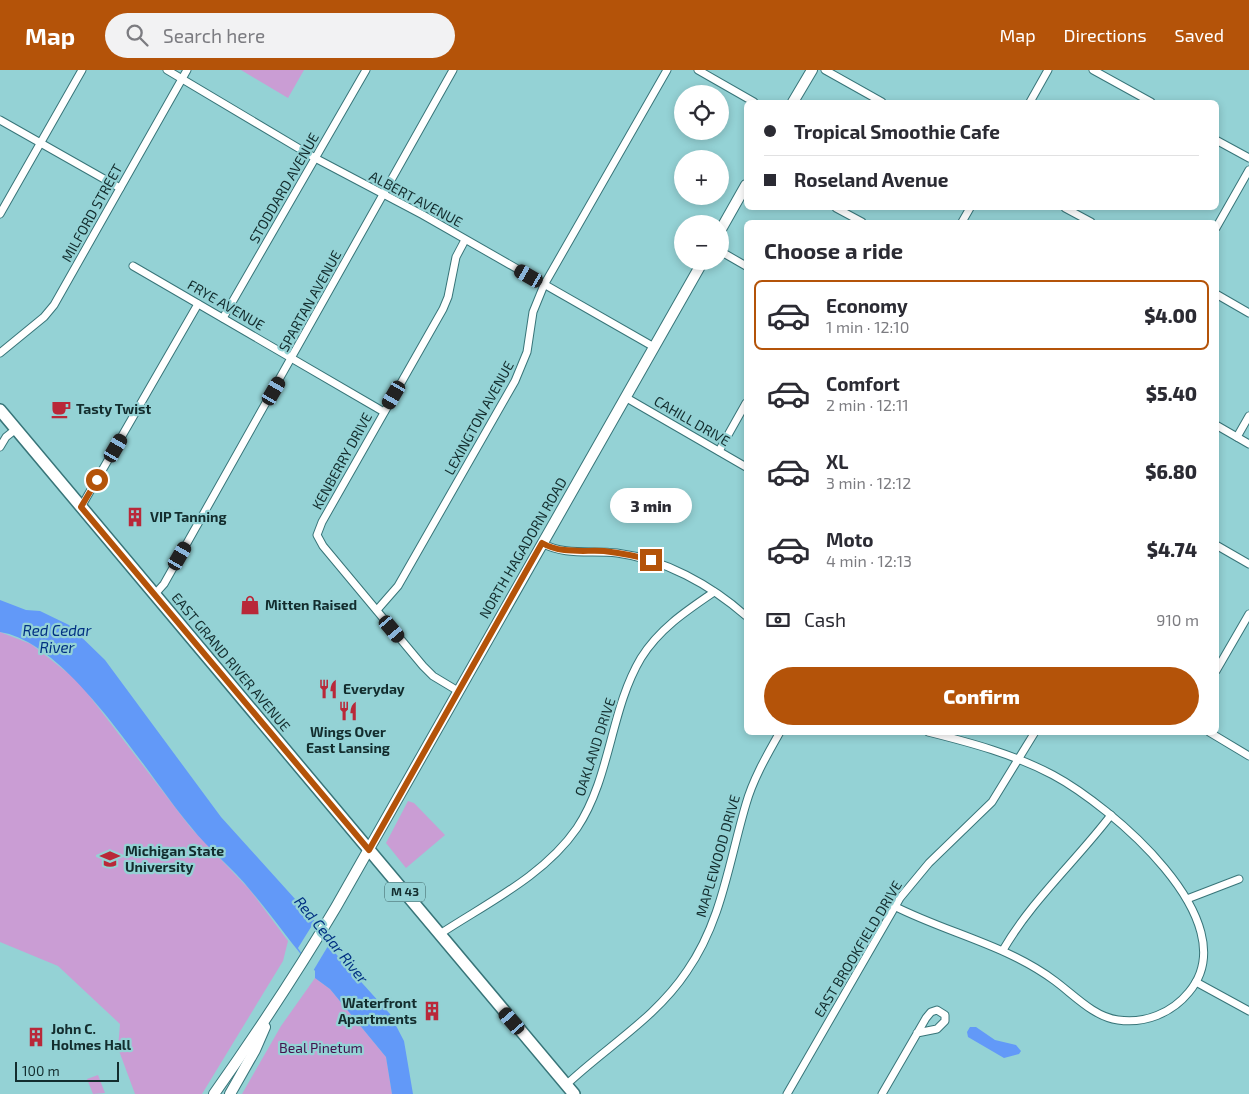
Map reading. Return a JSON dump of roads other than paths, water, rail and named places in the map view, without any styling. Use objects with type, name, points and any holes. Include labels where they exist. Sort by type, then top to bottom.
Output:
[{"type":"main road","name":"EAST GRAND RIVER AVENUE","points":[[0,410],[570,1090]]},
{"type":"street","points":[[0,214],[82,70]]},
{"type":"street","name":"ALBERT AVENUE","points":[[167,70],[315,158],[654,347]]},
{"type":"street","name":"MILFORD STREET","points":[[0,354],[50,312],[188,70]]},
{"type":"street","name":"STODDARD AVENUE","points":[[223,318],[366,70]]},
{"type":"street","name":"SPARTAN AVENUE","points":[[155,594],[164,584],[454,70]]},
{"type":"street","name":"LEXINGTON AVENUE","points":[[376,610],[398,586],[515,381],[527,352],[533,312],[544,285],[667,70]]},
{"type":"street","points":[[698,70],[750,100]]},
{"type":"street","points":[[794,100],[812,70]]},
{"type":"street","points":[[825,70],[878,100]]},
{"type":"street","points":[[1031,100],[1048,70]]},
{"type":"street","points":[[1093,70],[1147,100]]},
{"type":"street","points":[[0,120],[120,188]]},
{"type":"street","points":[[1219,142],[1249,158]]},
{"type":"street","points":[[1219,223],[1249,170]]},
{"type":"street","points":[[729,215],[744,189]]},
{"type":"street","points":[[840,210],[858,220]]},
{"type":"street","points":[[1069,210],[1087,220]]},
{"type":"street","name":"KENBERRY DRIVE","points":[[376,610],[323,546],[317,535],[322,522],[446,303],[456,257],[465,240]]},
{"type":"street","points":[[729,256],[744,265]]},
{"type":"street","name":"FRYE AVENUE","points":[[133,266],[293,357],[384,412]]},
{"type":"street","name":"NORTH HAGADORN ROAD","points":[[272,1013],[306,959],[369,850],[698,270]]},
{"type":"street","points":[[1219,296],[1249,313]]},
{"type":"street","points":[[81,507],[198,304]]},
{"type":"street","name":"CAHILL DRIVE","points":[[625,397],[744,466]]},
{"type":"street","points":[[719,451],[744,407]]},
{"type":"street","points":[[1237,437],[1249,416]]},
{"type":"street","points":[[1219,426],[1249,444]]},
{"type":"street","points":[[0,448],[6,437],[16,429]]},
{"type":"street","points":[[542,543],[551,549],[564,551],[602,551],[635,556],[666,567],[714,592],[744,614]]},
{"type":"street","points":[[1219,547],[1249,564]]},
{"type":"street","name":"OAKLAND DRIVE","points":[[440,934],[527,878],[552,858],[568,840],[585,813],[597,787],[631,680],[642,658],[670,624],[714,592]]},
{"type":"street","points":[[376,610],[433,676],[458,691]]},
{"type":"street","points":[[1219,666],[1249,614]]},
{"type":"street","name":"MAPLEWOOD DRIVE","points":[[570,1090],[652,1012],[688,971],[711,928],[720,904],[746,803],[753,784],[778,735]]},
{"type":"street","points":[[894,906],[927,923],[1003,950],[1038,969],[1090,1008],[1117,1020],[1134,1021],[1166,1012],[1188,994],[1196,982],[1203,948],[1200,930],[1187,899],[1147,849],[1112,815],[1054,776],[1020,759],[976,744],[940,735]]},
{"type":"street","name":"EAST BROOKFIELD DRIVE","points":[[787,1094],[894,906],[922,871],[986,810],[1020,759],[1033,735]]},
{"type":"street","points":[[1214,735],[1249,756]]},
{"type":"street","points":[[1003,950],[1034,904],[1079,856],[1112,815]]},
{"type":"street","points":[[1187,899],[1239,879]]},
{"type":"street","points":[[1196,982],[1249,1011]]},
{"type":"street","points":[[214,1094],[246,1045],[272,1013]]},
{"type":"street","points":[[230,1094],[255,1050],[272,1013]]},
{"type":"street","points":[[882,1094],[917,1033]]},
{"type":"water","name":"Red Cedar River","points":[[0,600],[26,610],[40,611],[69,625],[105,660],[221,817],[314,920],[336,954],[390,1014],[404,1041],[413,1094],[392,1094],[386,1057],[330,989],[315,978],[315,971],[244,883],[191,827],[105,714],[53,660],[26,641],[0,632]]},
{"type":"water","points":[[970,1027],[976,1027],[995,1040],[1016,1045],[1021,1051],[1019,1054],[1004,1058],[968,1037],[967,1032]]},
{"type":"place","name":"Tasty Twist","points":[[61,409]]},
{"type":"place","name":"VIP Tanning","points":[[135,517]]},
{"type":"place","name":"Mitten Raised","points":[[250,605]]},
{"type":"place","name":"Everyday","points":[[328,689]]},
{"type":"place","name":"Wings Over East Lansing","points":[[348,711]]},
{"type":"place","name":"Michigan State University","points":[[110,859]]},
{"type":"place","name":"Waterfront Apartments","points":[[432,1011]]},
{"type":"place","name":"John C. Holmes Hall","points":[[36,1037]]},
{"type":"park label","name":"Beal Pinetum","points":[[321,1048]]}]
